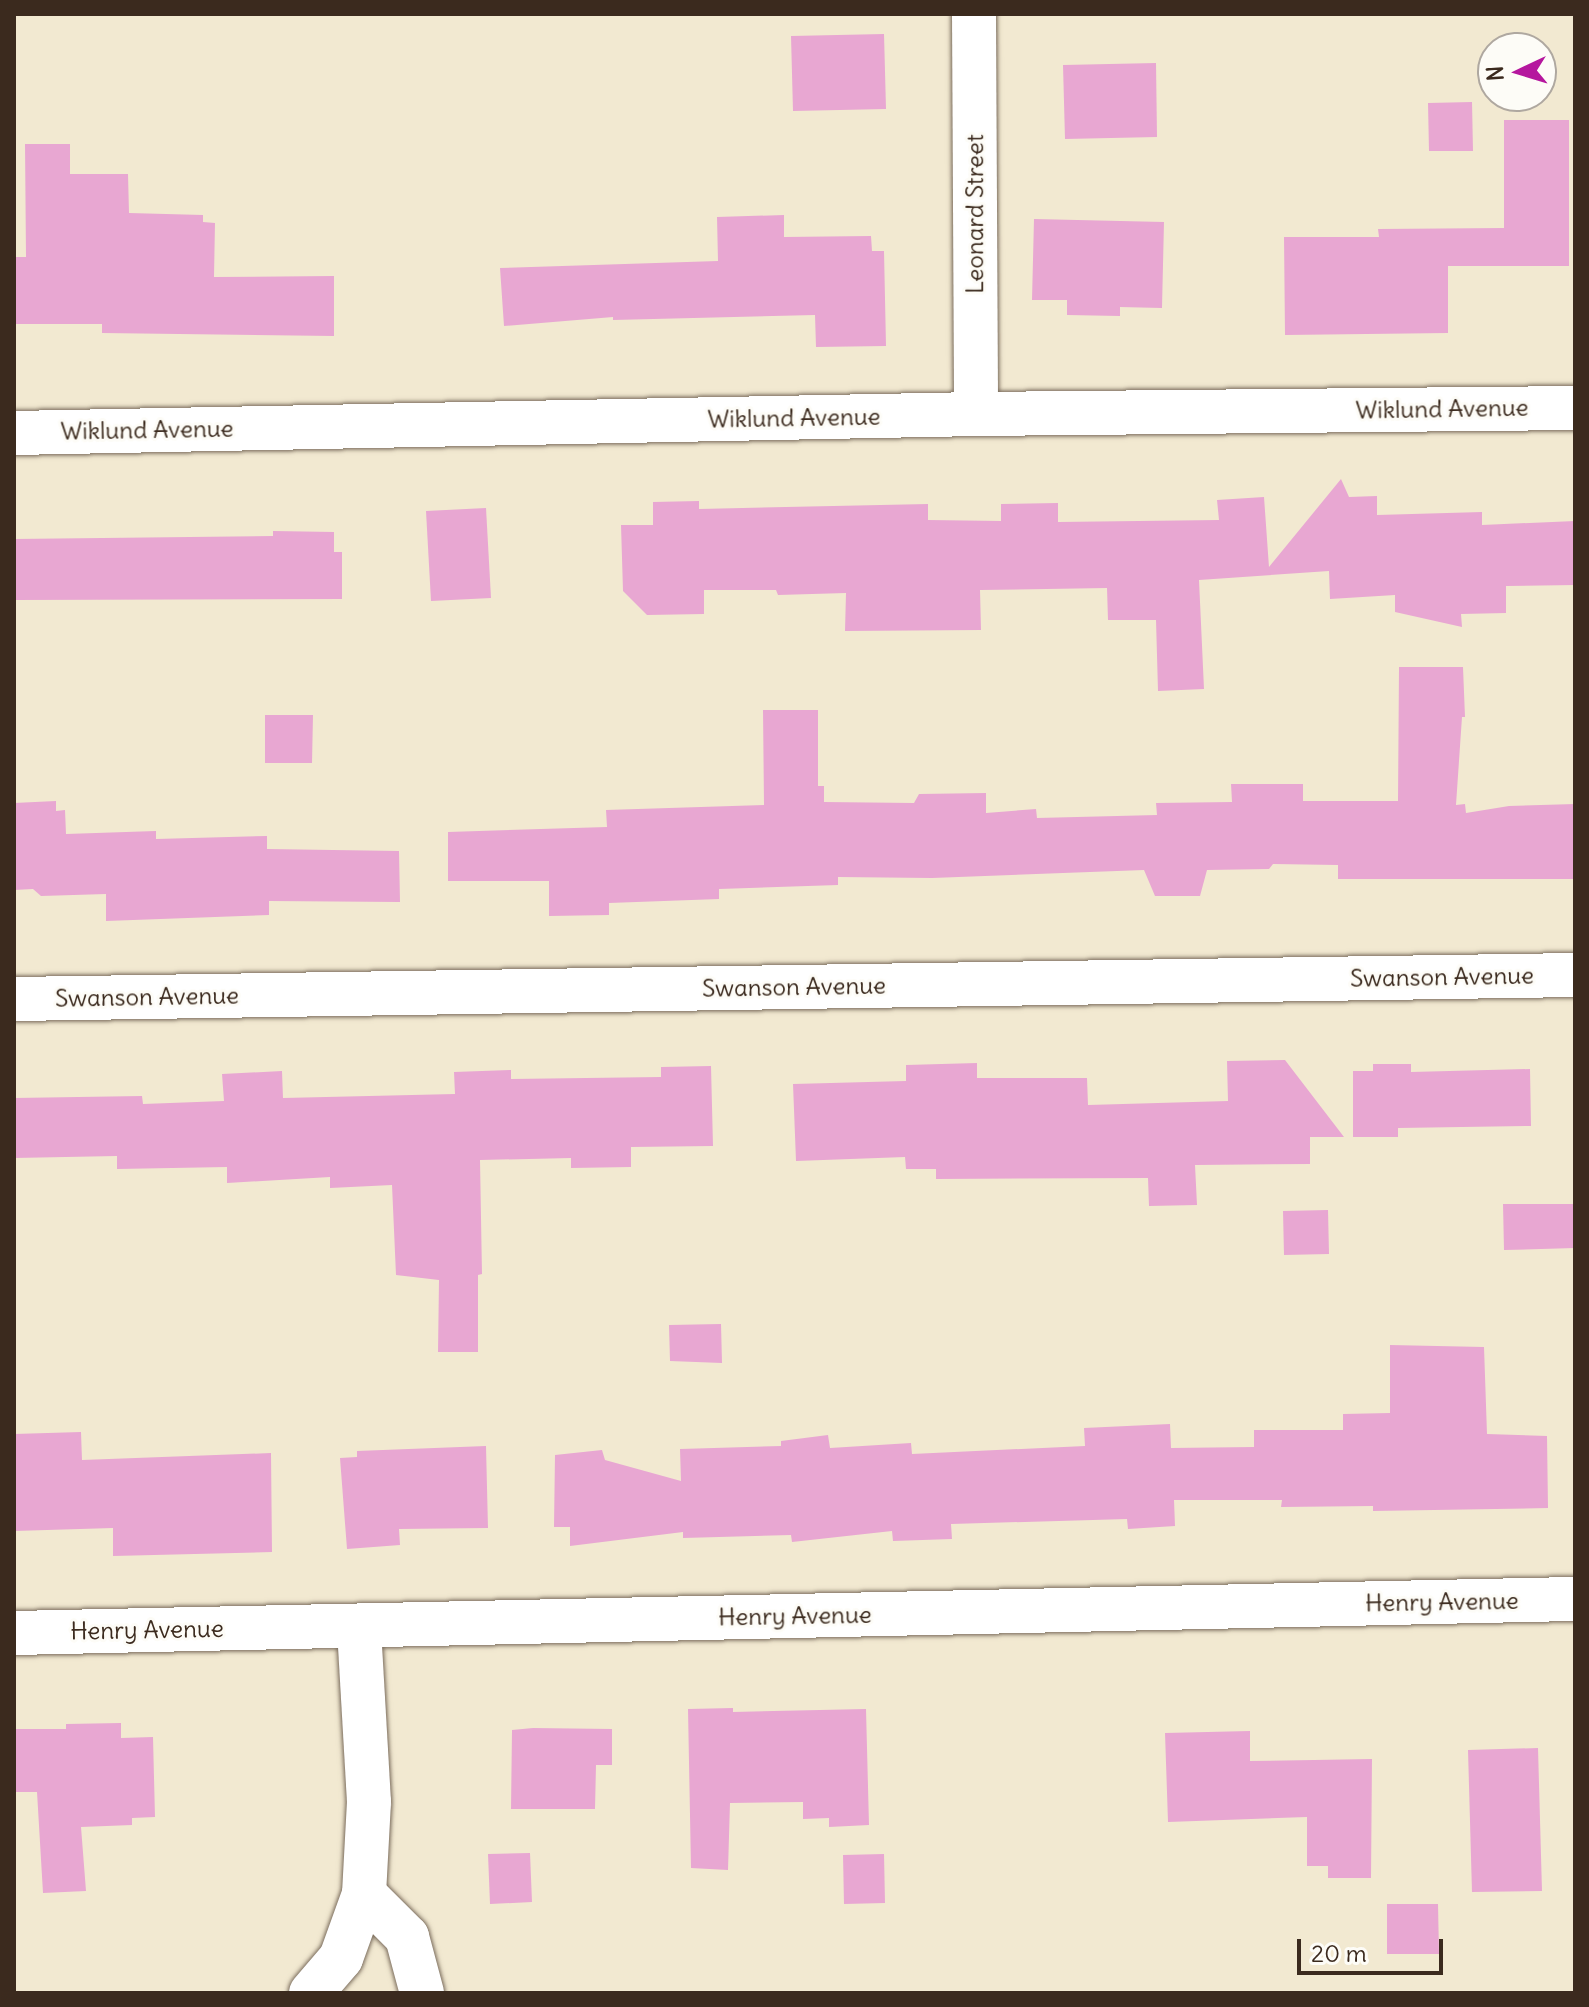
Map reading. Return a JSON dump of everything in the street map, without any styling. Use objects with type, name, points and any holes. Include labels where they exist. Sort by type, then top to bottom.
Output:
[{"type":"street","name":"Leonard Street","points":[[974,14],[976,414]]},
{"type":"street","name":"Wiklund Avenue","points":[[14,433],[976,414],[1575,408]]},
{"type":"street","name":"Swanson Avenue","points":[[14,999],[1575,975]]},
{"type":"street","name":"Henry Avenue","points":[[14,1633],[1575,1599]]},
{"type":"street","points":[[311,1993],[341,1958],[364,1894],[369,1802],[359,1626]]},
{"type":"street","points":[[364,1894],[407,1937],[422,1993]]},
{"type":"building","points":[[884,34],[886,109],[793,111],[791,36]]},
{"type":"building","points":[[1156,63],[1157,137],[1065,139],[1063,65]]},
{"type":"building","points":[[1472,102],[1473,151],[1429,151],[1428,103]]},
{"type":"building","points":[[1504,120],[1569,120],[1569,266],[1448,266],[1448,333],[1285,335],[1284,237],[1379,237],[1378,229],[1504,228]]},
{"type":"building","points":[[25,144],[70,144],[70,174],[128,174],[129,213],[203,215],[203,222],[215,223],[214,277],[334,276],[334,336],[102,333],[102,324],[14,324],[14,257],[26,257]]},
{"type":"building","points":[[784,215],[784,237],[871,236],[872,251],[884,251],[886,346],[816,347],[815,315],[613,320],[613,317],[504,326],[500,268],[718,261],[717,217]]},
{"type":"building","points":[[1034,219],[1164,222],[1162,308],[1120,307],[1120,316],[1067,315],[1067,300],[1032,300]]},
{"type":"building","points":[[1341,479],[1349,497],[1377,496],[1377,515],[1482,512],[1482,525],[1575,521],[1575,585],[1506,586],[1506,613],[1461,614],[1462,627],[1395,612],[1395,595],[1330,599],[1329,571],[1199,580],[1204,689],[1158,691],[1156,620],[1108,620],[1107,588],[980,590],[981,630],[845,631],[846,593],[778,595],[776,590],[704,590],[704,614],[647,615],[623,591],[621,525],[653,525],[653,502],[699,501],[699,509],[928,504],[928,520],[1001,521],[1001,504],[1058,503],[1058,522],[1219,520],[1217,500],[1264,497],[1269,567]]},
{"type":"building","points":[[486,508],[491,598],[431,601],[426,511]]},
{"type":"building","points":[[273,531],[334,532],[334,552],[342,552],[342,599],[14,600],[14,539],[273,536]]},
{"type":"building","points":[[1399,667],[1463,667],[1465,717],[1462,717],[1456,805],[1465,804],[1466,813],[1509,806],[1575,804],[1575,879],[1338,879],[1338,865],[1273,864],[1269,869],[1207,870],[1200,896],[1155,896],[1144,870],[932,878],[838,877],[838,885],[719,889],[719,899],[609,903],[609,915],[549,916],[549,881],[448,881],[448,832],[607,827],[606,810],[764,805],[763,710],[818,710],[818,786],[824,786],[824,802],[914,803],[919,794],[986,793],[986,813],[1036,809],[1037,818],[1157,815],[1156,803],[1232,802],[1231,784],[1303,784],[1303,801],[1398,801]]},
{"type":"building","points":[[265,715],[313,715],[312,763],[265,763]]},
{"type":"building","points":[[56,801],[56,811],[65,810],[66,834],[156,831],[156,839],[267,836],[267,849],[399,851],[400,902],[269,901],[269,915],[106,921],[106,894],[41,896],[33,889],[14,890],[14,803]]},
{"type":"building","points":[[1285,1060],[1344,1137],[1310,1137],[1310,1164],[1195,1165],[1197,1205],[1149,1206],[1148,1178],[936,1179],[936,1169],[906,1169],[905,1157],[796,1161],[793,1084],[906,1081],[906,1065],[977,1063],[977,1078],[1087,1078],[1088,1105],[1228,1101],[1227,1061]]},
{"type":"building","points":[[1373,1064],[1411,1064],[1411,1072],[1530,1069],[1531,1126],[1398,1128],[1398,1137],[1353,1137],[1353,1071],[1373,1071]]},
{"type":"building","points":[[711,1066],[713,1146],[631,1147],[631,1167],[571,1168],[571,1158],[480,1160],[482,1274],[478,1275],[478,1352],[438,1352],[439,1280],[396,1275],[392,1185],[330,1188],[330,1177],[227,1183],[227,1167],[117,1169],[117,1156],[14,1158],[14,1098],[142,1096],[143,1104],[224,1101],[222,1074],[282,1071],[283,1098],[455,1094],[454,1072],[511,1070],[511,1079],[661,1077],[661,1067]]},
{"type":"building","points":[[1503,1204],[1575,1204],[1575,1248],[1504,1250]]},
{"type":"building","points":[[1328,1210],[1329,1254],[1284,1255],[1283,1211]]},
{"type":"building","points":[[721,1324],[722,1363],[670,1361],[669,1325]]},
{"type":"building","points":[[1390,1345],[1484,1347],[1487,1434],[1547,1436],[1548,1508],[1373,1511],[1373,1506],[1281,1507],[1282,1500],[1174,1500],[1175,1526],[1128,1529],[1127,1519],[951,1524],[952,1539],[893,1541],[892,1531],[792,1542],[791,1535],[683,1538],[683,1532],[570,1546],[570,1527],[554,1527],[555,1455],[602,1450],[605,1460],[681,1481],[680,1449],[781,1446],[781,1441],[828,1435],[830,1448],[911,1443],[912,1454],[1085,1446],[1084,1428],[1170,1424],[1171,1448],[1254,1447],[1254,1430],[1343,1430],[1343,1414],[1390,1413]]},
{"type":"building","points":[[81,1432],[82,1460],[271,1453],[272,1552],[113,1556],[113,1528],[14,1531],[14,1434]]},
{"type":"building","points":[[486,1446],[488,1528],[399,1529],[400,1545],[347,1549],[340,1458],[357,1457],[357,1451]]},
{"type":"building","points":[[733,1708],[733,1712],[866,1709],[869,1825],[829,1827],[829,1818],[803,1819],[803,1802],[730,1803],[728,1870],[691,1868],[688,1709]]},
{"type":"building","points":[[121,1723],[121,1738],[153,1737],[155,1817],[132,1818],[132,1825],[81,1827],[86,1891],[43,1893],[37,1792],[14,1792],[14,1729],[66,1729],[66,1724]]},
{"type":"building","points":[[612,1729],[612,1765],[596,1765],[595,1809],[511,1809],[512,1730]]},
{"type":"building","points":[[1250,1731],[1250,1761],[1372,1759],[1371,1878],[1328,1878],[1328,1866],[1307,1866],[1307,1817],[1168,1822],[1165,1733]]},
{"type":"building","points":[[1538,1748],[1542,1891],[1472,1892],[1468,1750]]},
{"type":"building","points":[[530,1853],[532,1902],[490,1904],[488,1854]]},
{"type":"building","points":[[884,1854],[885,1903],[844,1904],[843,1855]]},
{"type":"building","points":[[1387,1904],[1438,1904],[1439,1954],[1387,1954]]}]
